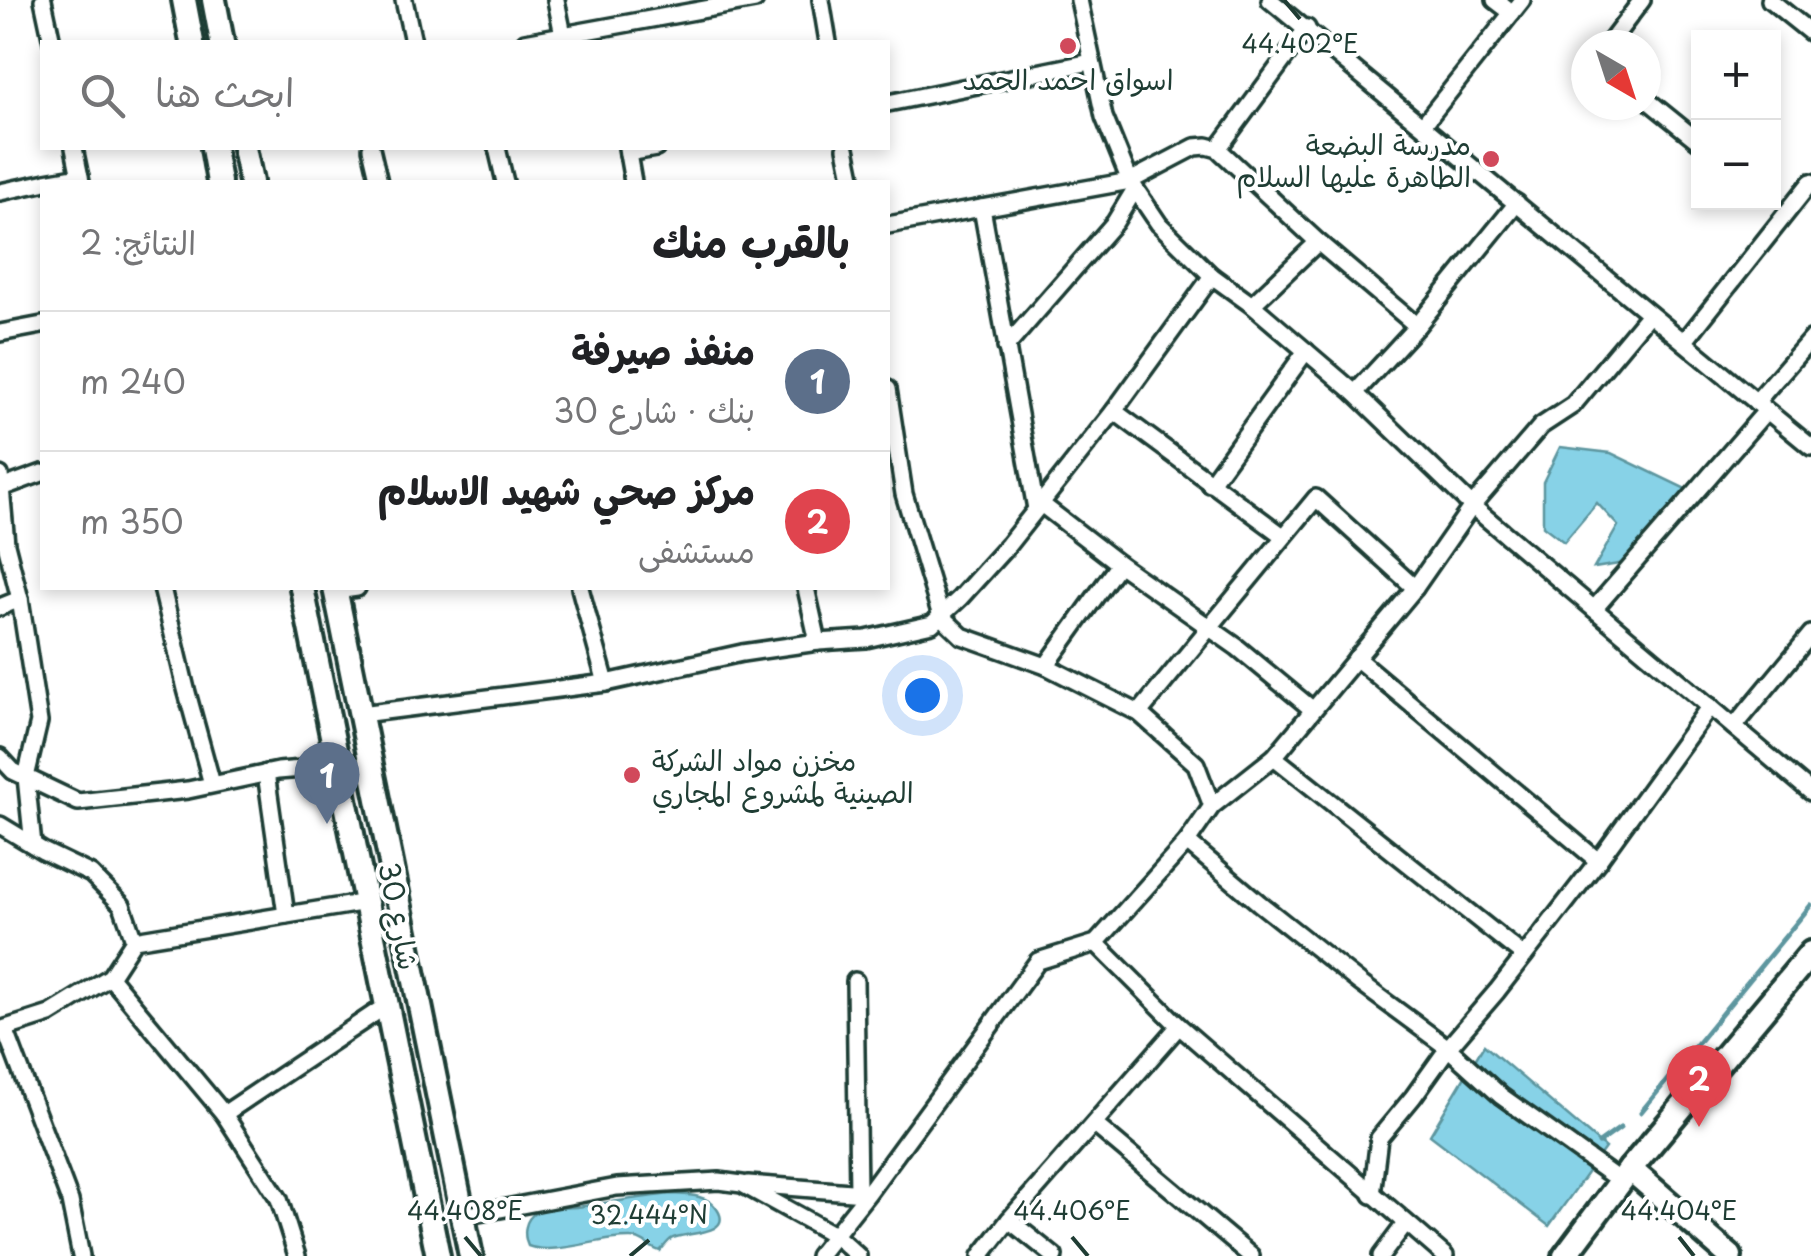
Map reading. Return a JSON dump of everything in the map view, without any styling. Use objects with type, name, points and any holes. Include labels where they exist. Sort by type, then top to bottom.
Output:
[{"type":"street","points":[[43,0],[52,40]]},
{"type":"street","points":[[184,0],[192,40]]},
{"type":"street","points":[[214,0],[222,40]]},
{"type":"street","points":[[404,0],[413,40]]},
{"type":"street","points":[[556,0],[562,36]]},
{"type":"street","points":[[537,40],[600,36],[700,6],[755,0]]},
{"type":"street","points":[[822,0],[828,40]]},
{"type":"street","points":[[1079,0],[1104,116],[1133,185],[1159,224],[1212,276],[1252,304],[1355,393],[1472,506],[1811,792]]},
{"type":"street","points":[[1270,0],[1811,447]]},
{"type":"street","points":[[1496,0],[1512,14]]},
{"type":"street","points":[[1423,125],[1522,0]]},
{"type":"street","points":[[1619,30],[1642,0]]},
{"type":"street","points":[[1770,0],[1811,32]]},
{"type":"street","points":[[1218,150],[1307,28]]},
{"type":"street","points":[[890,103],[1091,62]]},
{"type":"street","points":[[1661,110],[1691,135]]},
{"type":"street","points":[[890,225],[1133,185],[1195,147],[1207,146],[1218,150],[1416,326]]},
{"type":"street","points":[[74,150],[80,179]]},
{"type":"street","points":[[212,150],[220,180]]},
{"type":"street","points":[[244,150],[251,180]]},
{"type":"street","points":[[371,150],[379,180]]},
{"type":"street","points":[[497,150],[505,180]]},
{"type":"street","points":[[628,150],[634,180]]},
{"type":"street","points":[[846,150],[853,180]]},
{"type":"street","points":[[1781,206],[1811,182]]},
{"type":"street","points":[[0,192],[40,184]]},
{"type":"street","points":[[1006,347],[1115,222],[1133,185]]},
{"type":"street","points":[[1355,393],[1517,203]]},
{"type":"street","points":[[982,208],[1038,506],[1238,647],[1313,710]]},
{"type":"street","points":[[1684,342],[1778,210]]},
{"type":"street","points":[[1252,304],[1318,242]]},
{"type":"street","points":[[361,714],[606,683],[742,652],[866,639],[932,624],[1008,545],[1114,411],[1212,276]]},
{"type":"street","points":[[818,1256],[1038,961],[1096,943],[1187,842],[1212,806],[1274,757],[1414,588],[1472,506],[1541,426],[1573,406],[1649,314]]},
{"type":"street","points":[[0,333],[40,325]]},
{"type":"street","points":[[1594,609],[1761,407],[1811,339]]},
{"type":"street","points":[[1210,484],[1306,350]]},
{"type":"street","points":[[1114,411],[1284,536]]},
{"type":"street","points":[[890,419],[892,448],[941,616],[962,636],[1046,666],[1139,714],[1196,764],[1212,806]]},
{"type":"street","points":[[1,488],[40,474]]},
{"type":"street","points":[[0,475],[6,544],[20,600],[39,722],[26,777],[33,845]]},
{"type":"street","points":[[1139,714],[1316,498],[1414,588]]},
{"type":"street","points":[[1046,666],[1119,564]]},
{"type":"street","points":[[162,590],[212,784]]},
{"type":"street","name":"شارع 30","points":[[302,590],[438,1253]]},
{"type":"street","name":"شارع 30","points":[[343,590],[361,714],[470,1249]]},
{"type":"street","points":[[581,590],[606,683]]},
{"type":"street","points":[[806,590],[818,642]]},
{"type":"street","points":[[0,606],[20,600]]},
{"type":"street","points":[[1734,727],[1811,634]]},
{"type":"street","points":[[1356,658],[1598,861]]},
{"type":"street","points":[[1372,1195],[1380,1138],[1598,861],[1710,706]]},
{"type":"street","points":[[0,757],[26,777],[78,802],[188,790],[266,774],[339,766]]},
{"type":"street","points":[[1274,757],[1524,956]]},
{"type":"street","points":[[266,774],[286,915]]},
{"type":"street","points":[[0,825],[91,874],[122,905],[134,940]]},
{"type":"street","points":[[1187,842],[1259,904],[1448,1048],[1500,1096],[1625,1175],[1730,1256]]},
{"type":"street","points":[[81,1256],[70,1201],[2,1030],[50,1014],[110,977],[134,940],[366,902]]},
{"type":"street","points":[[1096,943],[1179,1026],[1445,1256]]},
{"type":"street","points":[[1565,1256],[1625,1175],[1811,953]]},
{"type":"street","points":[[110,977],[224,1114],[279,1199],[297,1256]]},
{"type":"street","points":[[855,981],[863,1192]]},
{"type":"street","points":[[224,1114],[388,1005]]},
{"type":"street","points":[[981,1256],[1179,1026]]},
{"type":"street","points":[[1094,1124],[1251,1256]]},
{"type":"street","points":[[422,1178],[436,1185],[454,1174]]},
{"type":"street","points":[[463,1216],[617,1187],[680,1182],[719,1181],[863,1192]]},
{"type":"street","points":[[742,1184],[836,1236],[858,1256]]},
{"type":"street","points":[[1009,1220],[1054,1256]]},
{"type":"street","points":[[1381,1256],[1405,1224]]},
{"type":"street","points":[[438,1253],[447,1239],[461,1238],[470,1249]]},
{"type":"water","points":[[1560,447],[1611,453],[1688,490],[1637,561],[1594,568],[1618,526],[1597,503],[1564,542],[1543,526],[1543,482]]},
{"type":"water","points":[[1484,1045],[1605,1148],[1549,1226],[1430,1135]]},
{"type":"water","points":[[671,1194],[708,1200],[717,1209],[719,1224],[705,1232],[671,1239],[660,1251],[631,1238],[564,1248],[528,1246],[527,1223],[542,1210]]},
{"type":"waterway","points":[[1641,1112],[1811,905]]},
{"type":"waterway","points":[[1599,1143],[1620,1128]]},
{"type":"place","name":"اسواق احمد الحمد","points":[[1068,46]]},
{"type":"place","name":"مدرسة البضعة الطاهرة عليها السلام","points":[[1491,159]]},
{"type":"place","name":"مخزن مواد الشركة الصينية لمشروع المجاري","points":[[632,775]]},
{"type":"place","name":"منفذ صيرفة","points":[[327,824]]},
{"type":"place","name":"مركز صحي شهيد الاسلام","points":[[1699,1127]]}]
